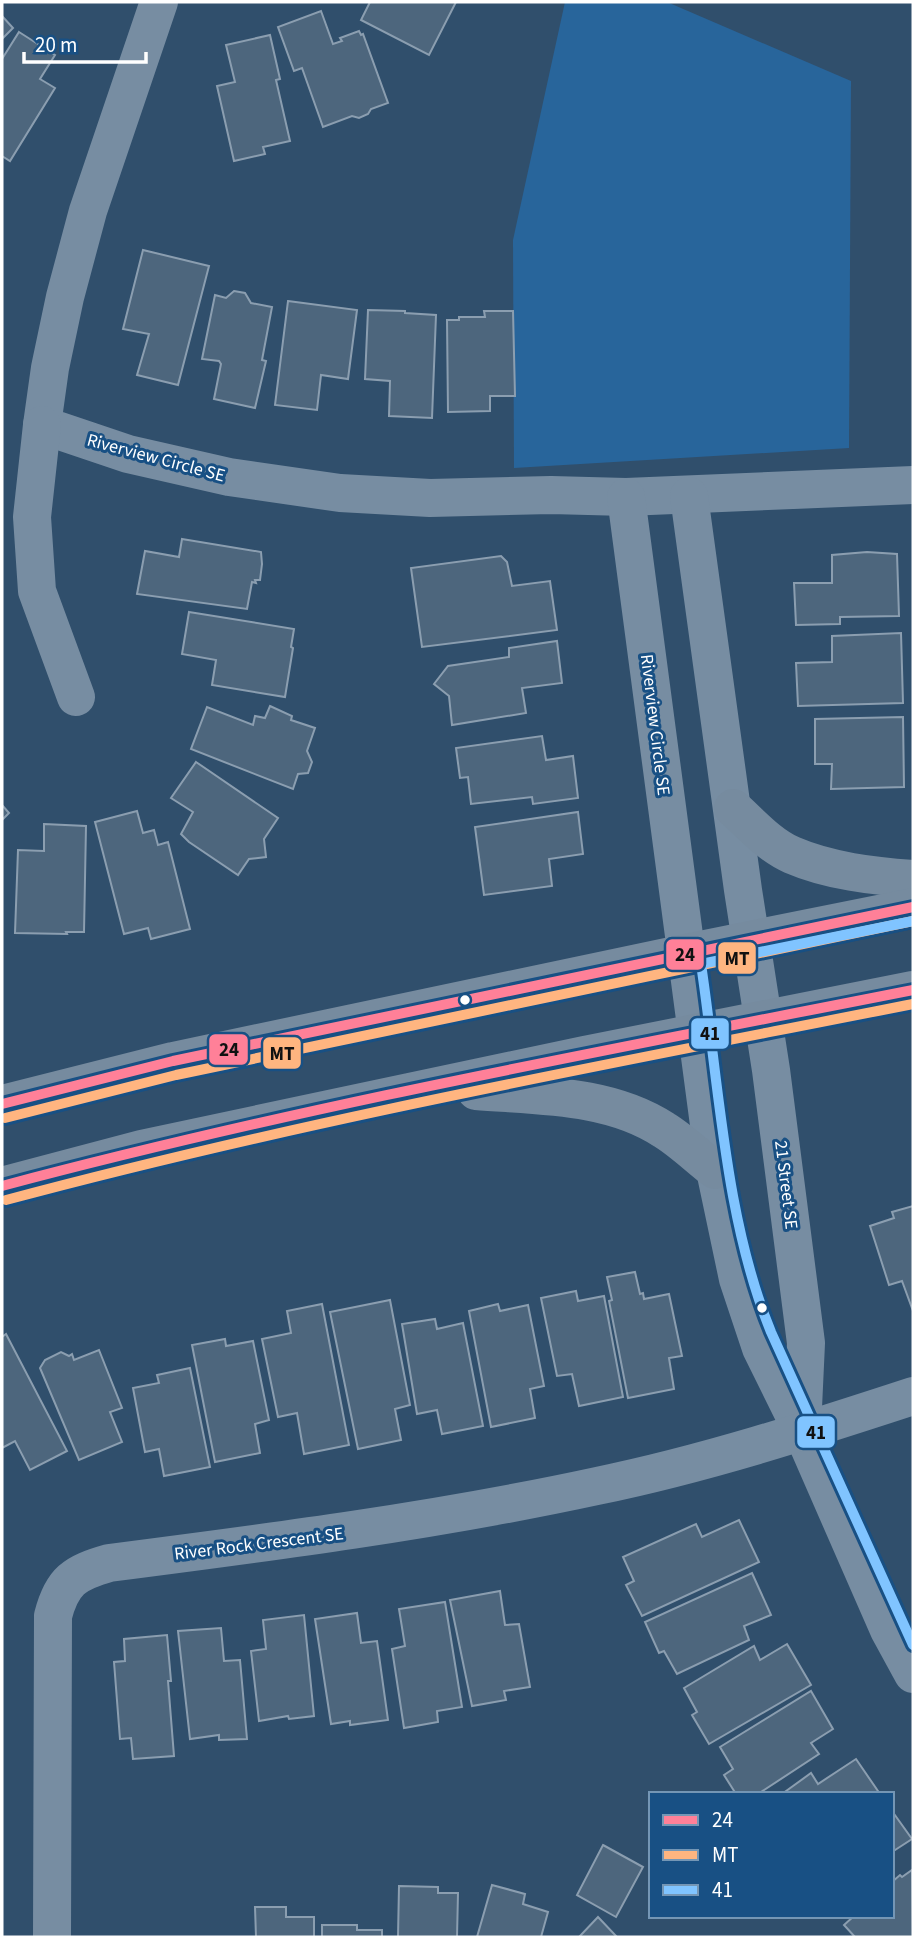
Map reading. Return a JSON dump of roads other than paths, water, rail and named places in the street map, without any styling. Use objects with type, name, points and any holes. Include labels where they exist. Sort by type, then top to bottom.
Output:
[{"type":"main road","points":[[733,808],[766,838],[790,855],[829,867],[913,879]]},
{"type":"main road","points":[[2,1104],[173,1061],[913,907]]},
{"type":"main road","points":[[2,1186],[141,1149],[913,990]]},
{"type":"main road","points":[[435,1087],[569,1098],[617,1108],[663,1129],[715,1170]]},
{"type":"street","points":[[76,697],[37,591],[32,517],[50,368],[65,297],[88,211],[151,5]]},
{"type":"street","name":"Riverview Circle SE","points":[[42,425],[128,454],[216,475],[340,493],[430,498],[551,495],[626,497],[913,485]]},
{"type":"street","points":[[689,496],[751,939]]},
{"type":"street","name":"Riverview Circle SE","points":[[626,497],[685,953]]},
{"type":"street","name":"21 Street SE","points":[[751,939],[806,1343],[802,1431]]},
{"type":"street","name":"21 Street SE","points":[[685,953],[715,1170],[738,1279],[761,1348],[802,1431],[889,1630],[913,1674]]},
{"type":"street","name":"River Rock Crescent SE","points":[[52,1937],[52,1616],[57,1599],[67,1581],[86,1569],[109,1563],[357,1531],[600,1486],[691,1463],[913,1396]]}]
